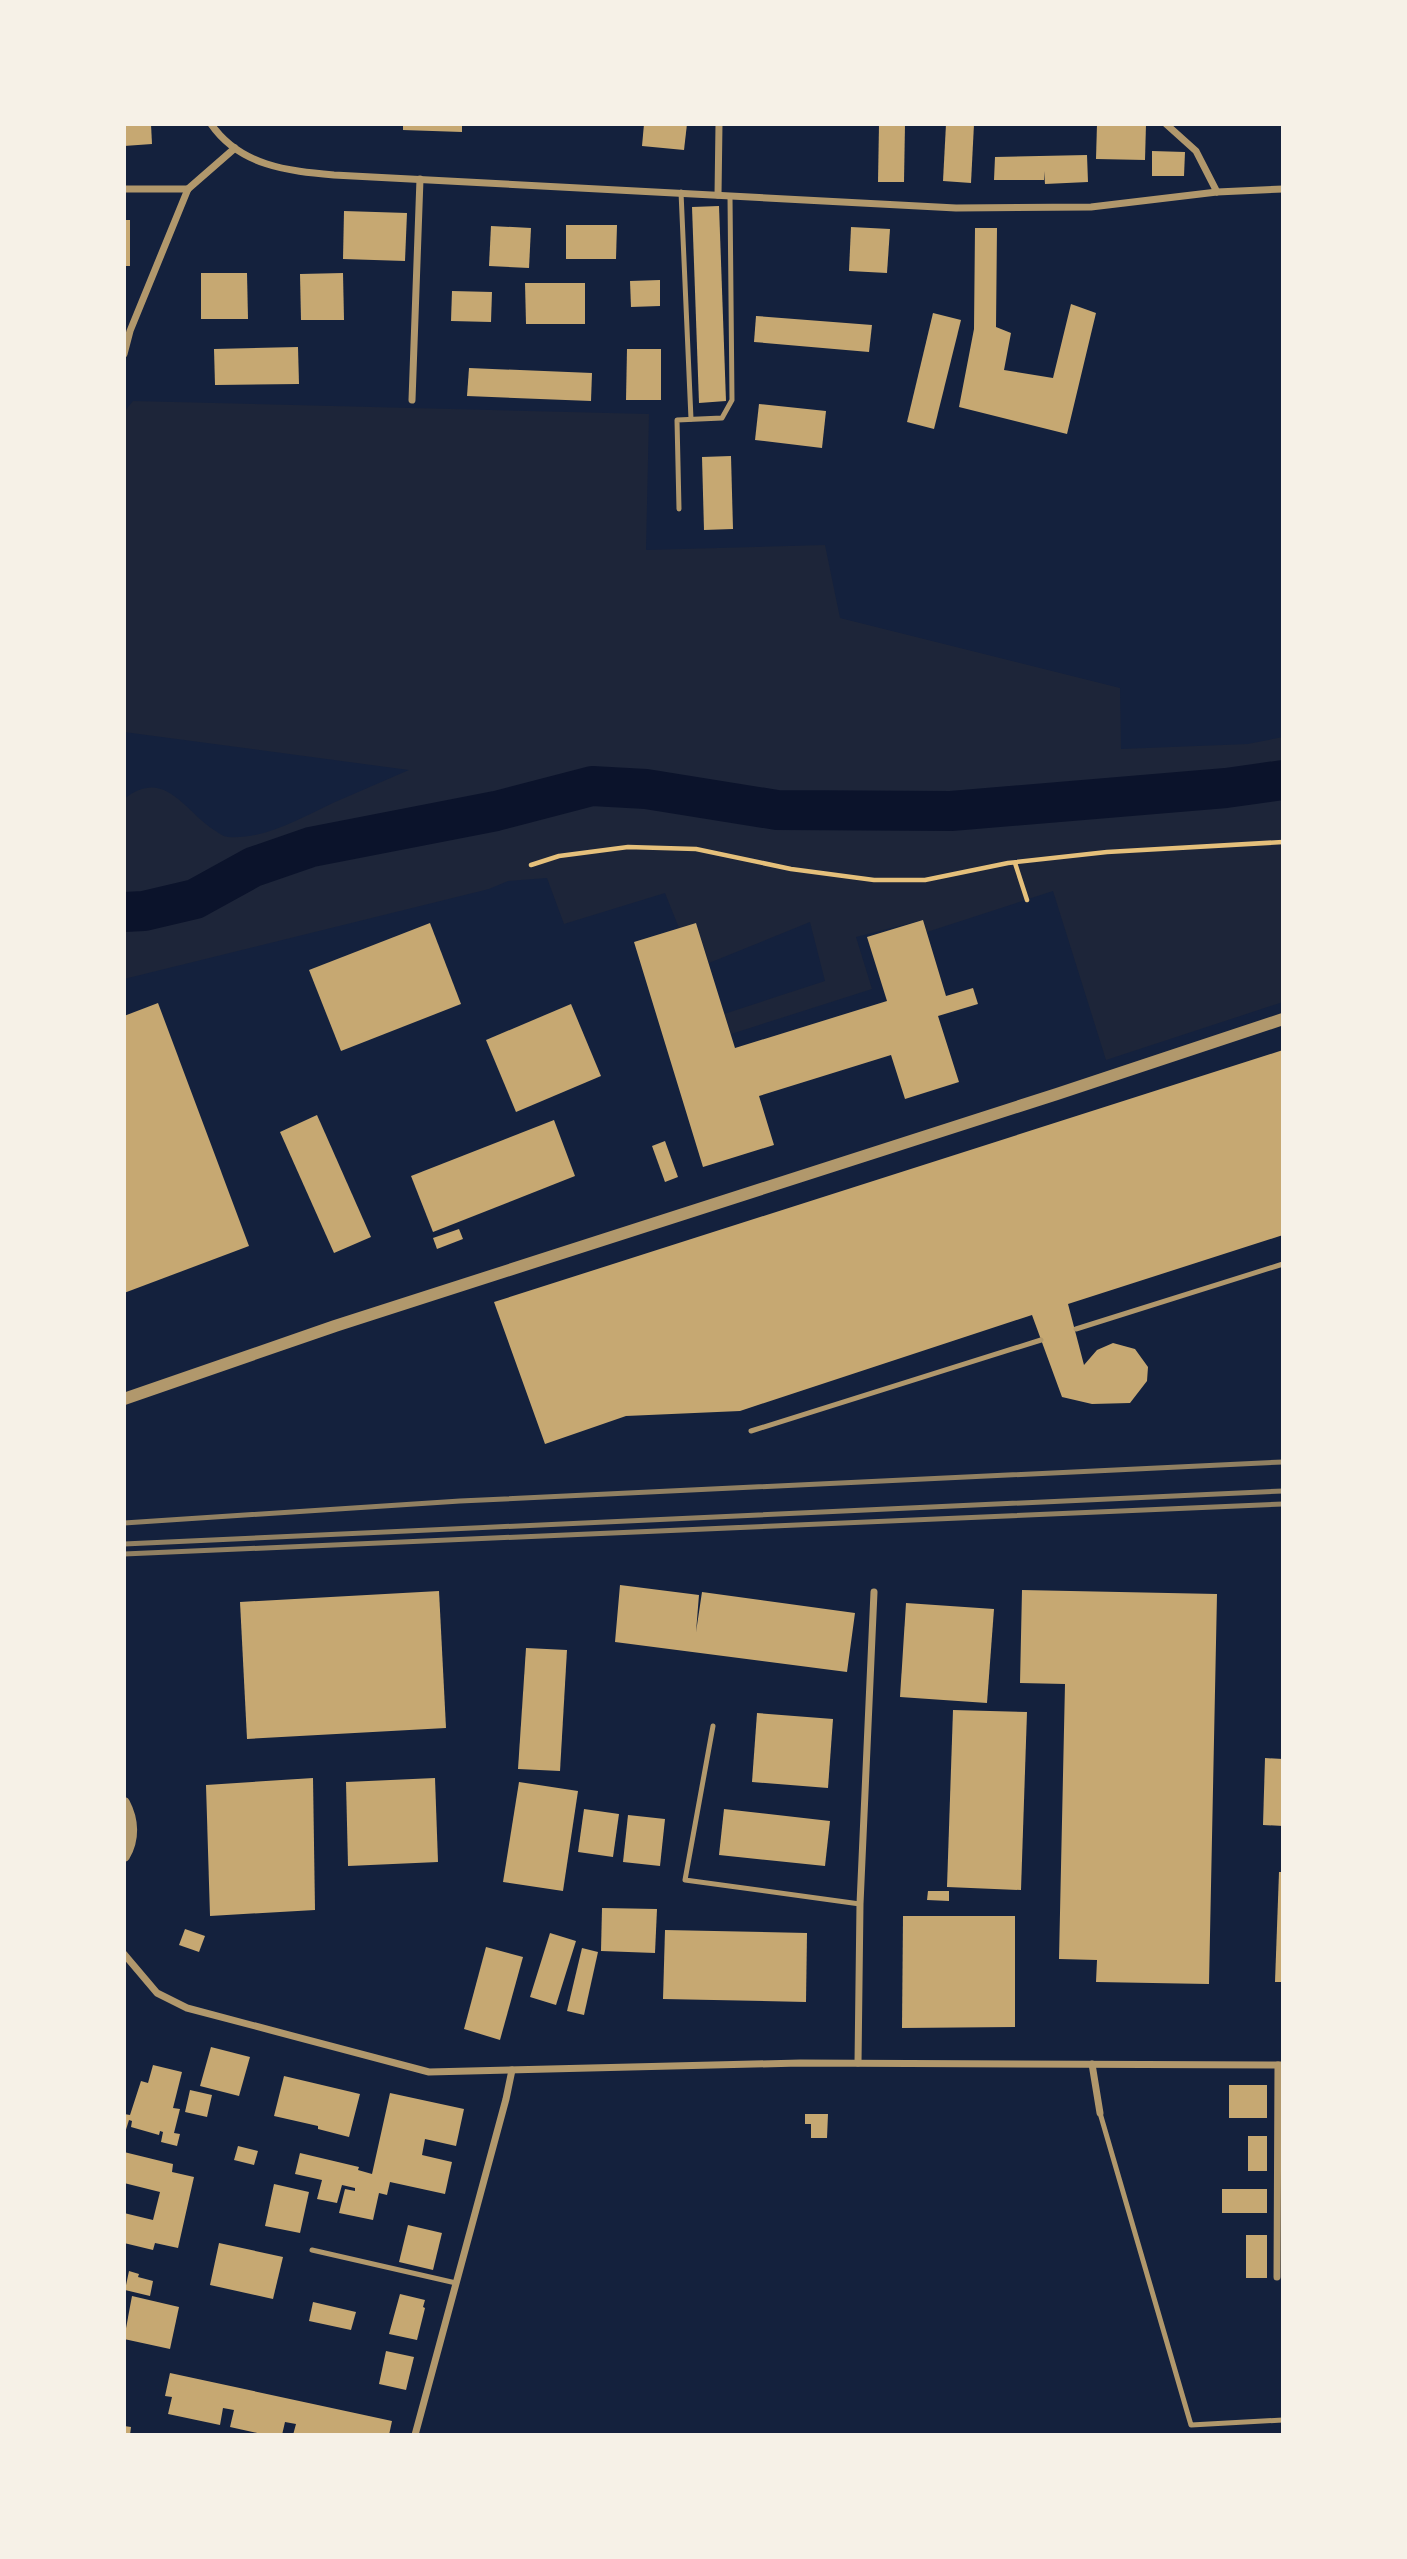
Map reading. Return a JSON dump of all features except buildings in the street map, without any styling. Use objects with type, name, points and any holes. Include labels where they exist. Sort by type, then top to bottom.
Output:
[{"type":"street","points":[[211,124],[253,160],[294,172],[882,205],[1031,208],[1091,207],[1217,192],[1283,189]]},
{"type":"street","points":[[718,195],[719,124]]},
{"type":"street","points":[[1166,124],[1196,151],[1217,192]]},
{"type":"street","points":[[124,354],[130,331],[188,190],[236,148]]},
{"type":"street","points":[[412,400],[420,179]]},
{"type":"street","points":[[124,189],[188,190]]},
{"type":"street","points":[[124,1399],[335,1326],[1283,1019]]},
{"type":"street","points":[[858,2063],[860,1904],[874,1592]]},
{"type":"street","points":[[124,1802],[130,1814],[132,1832],[124,1856]]},
{"type":"street","points":[[124,1954],[157,1993],[187,2008],[429,2072],[858,2063],[1280,2065],[1276,2277]]},
{"type":"street","points":[[1092,2064],[1100,2113]]},
{"type":"street","points":[[415,2435],[512,2070]]},
{"type":"lane","points":[[681,192],[691,419]]},
{"type":"lane","points":[[679,509],[677,420],[722,418],[732,400],[730,196]]},
{"type":"lane","points":[[1076,1329],[1283,1264]]},
{"type":"lane","points":[[751,1431],[1041,1340]]},
{"type":"lane","points":[[713,1726],[685,1881],[860,1904]]},
{"type":"lane","points":[[1100,2113],[1191,2424],[1283,2420]]},
{"type":"lane","points":[[312,2250],[456,2283]]},
{"type":"path","points":[[531,865],[559,856],[628,847],[696,849],[791,869],[874,880],[925,880],[1015,863],[1107,852],[1283,842]]},
{"type":"path","points":[[1015,863],[1027,900]]},
{"type":"shaded area","points":[[133,401],[649,414],[646,550],[825,545],[840,618],[1120,688],[1121,749],[1248,744],[1283,737],[1283,1002],[1106,1060],[1053,891],[927,932],[923,920],[856,937],[872,989],[731,1034],[724,1014],[825,981],[810,922],[709,963],[696,923],[679,928],[665,893],[564,924],[547,878],[508,881],[489,889],[124,979],[124,799],[138,790],[151,787],[162,789],[221,834],[242,837],[283,826],[409,770],[124,732],[124,412]]},
{"type":"waterway","points":[[124,912],[144,911],[195,899],[253,867],[311,847],[496,811],[592,786],[646,789],[777,810],[951,811],[1226,788],[1283,780]]},
{"type":"railway","points":[[124,1523],[460,1501],[1283,1462]]},
{"type":"railway","points":[[124,1544],[1283,1491]]},
{"type":"railway","points":[[124,1554],[1283,1504]]}]
